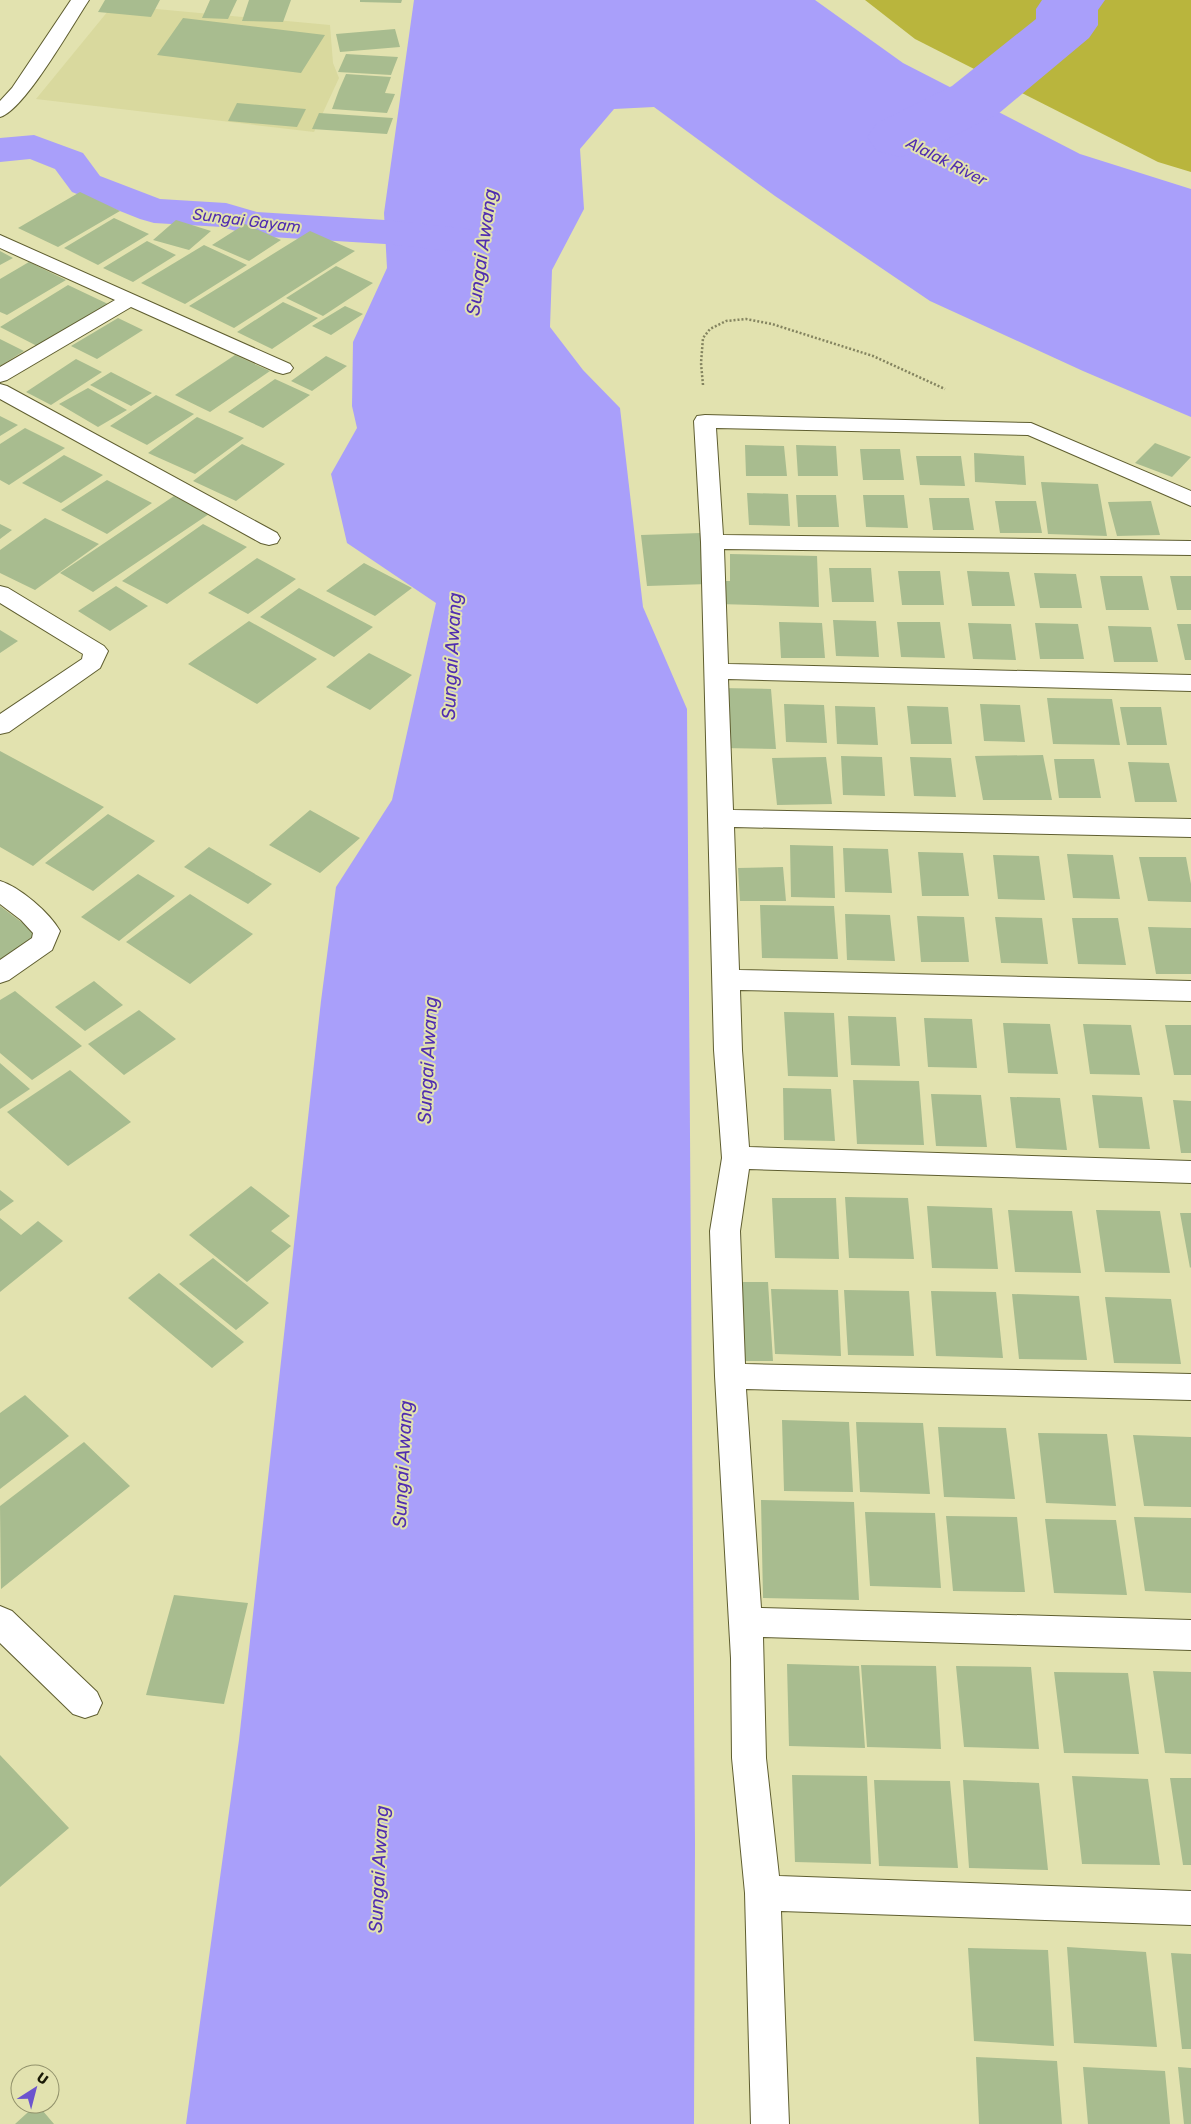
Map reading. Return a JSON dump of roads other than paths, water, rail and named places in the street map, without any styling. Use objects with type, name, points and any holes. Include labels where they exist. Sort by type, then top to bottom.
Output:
[{"type":"street","points":[[0,111],[19,92],[80,0]]},
{"type":"street","points":[[0,240],[283,368]]},
{"type":"street","points":[[0,376],[130,299]]},
{"type":"street","points":[[0,390],[269,538]]},
{"type":"street","points":[[770,2124],[763,1893],[749,1758],[748,1658],[730,1376],[725,1231],[736,1158],[728,1050],[712,542],[705,421],[1031,429],[1191,499]]},
{"type":"street","points":[[712,542],[1191,548]]},
{"type":"street","points":[[0,593],[96,651],[92,663],[0,726]]},
{"type":"street","points":[[716,671],[1191,683]]},
{"type":"street","points":[[721,818],[1191,828]]},
{"type":"street","points":[[0,890],[30,913],[47,930],[42,943],[0,973]]},
{"type":"street","points":[[727,980],[1191,991]]},
{"type":"street","points":[[736,1158],[1191,1172]]},
{"type":"street","points":[[730,1376],[1191,1387]]},
{"type":"street","points":[[0,1621],[85,1703]]},
{"type":"street","points":[[746,1622],[1191,1635]]},
{"type":"street","points":[[763,1893],[1191,1908]]},
{"type":"water","points":[[414,0],[815,0],[903,63],[1080,154],[1191,189],[1191,417],[1083,371],[930,301],[775,196],[654,107],[614,109],[580,149],[584,209],[552,270],[550,327],[583,370],[620,408],[643,607],[687,709],[695,1843],[694,2124],[186,2124],[239,1740],[321,1001],[336,887],[392,800],[436,603],[347,543],[331,474],[357,428],[352,406],[353,342],[387,268],[384,213]]},
{"type":"waterway","name":"Alalak River","points":[[900,137],[975,100],[1067,25],[1067,9],[1074,0]]},
{"type":"waterway","name":"Sungai Gayam","points":[[0,150],[34,147],[69,161],[86,184],[154,211],[226,215],[253,224],[385,232],[462,240]]},
{"type":"water label","name":"Sungai Awang","points":[[481,252]]},
{"type":"water label","name":"Sungai Awang","points":[[451,656]]},
{"type":"water label","name":"Sungai Awang","points":[[427,1060]]},
{"type":"water label","name":"Sungai Awang","points":[[402,1464]]},
{"type":"water label","name":"Sungai Awang","points":[[378,1869]]}]
